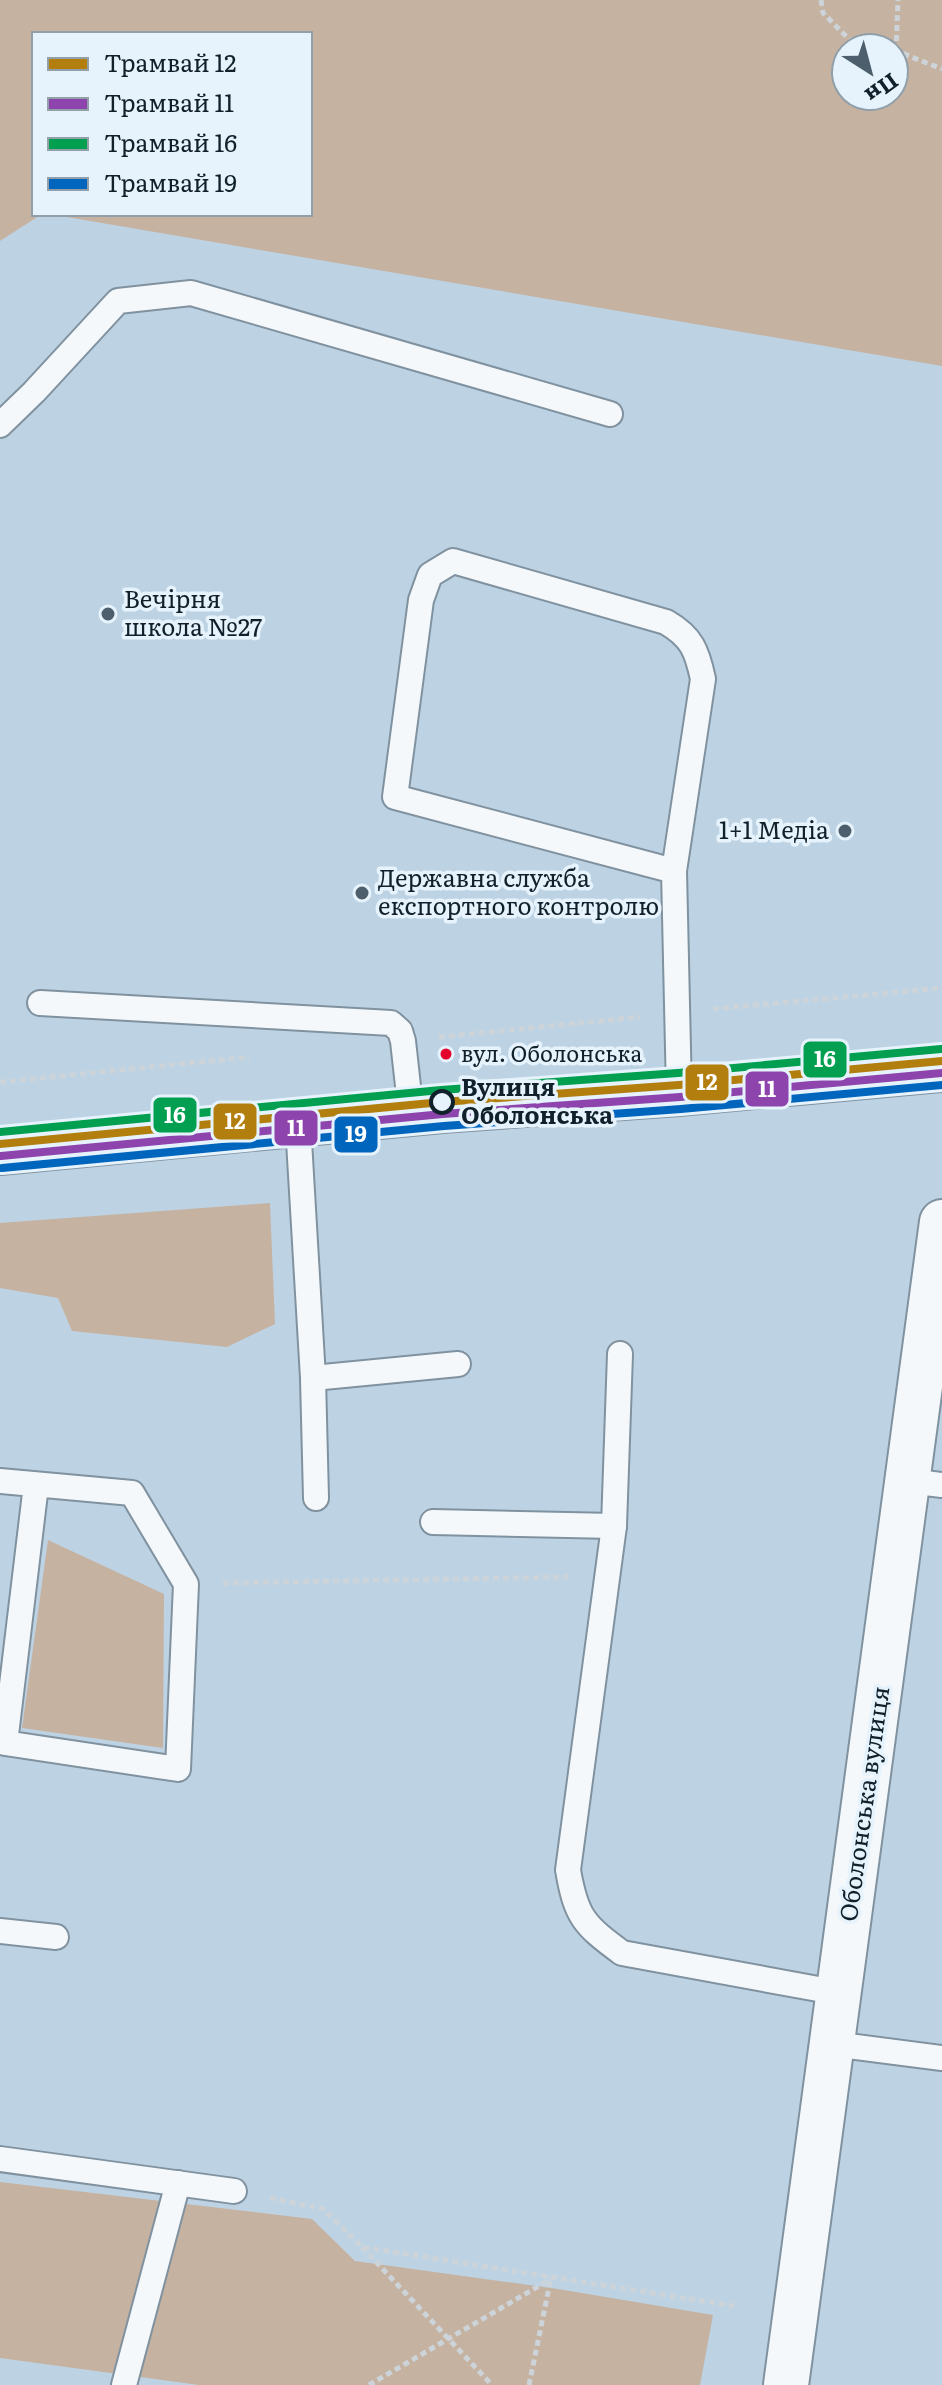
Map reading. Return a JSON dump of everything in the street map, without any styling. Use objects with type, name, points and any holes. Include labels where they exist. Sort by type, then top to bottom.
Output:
[{"type":"street","points":[[0,1152],[411,1113],[942,1069]]},
{"type":"street","name":"Оболонська вулиця","points":[[786,2385],[840,1993],[926,1483],[942,1222]]},
{"type":"lane","points":[[0,425],[118,301],[191,293],[610,414]]},
{"type":"lane","points":[[674,871],[395,797],[421,600],[430,575],[453,561],[666,622],[681,630],[698,653],[703,679],[674,871],[679,1093]]},
{"type":"lane","points":[[40,1003],[391,1023],[400,1031],[403,1041],[411,1113]]},
{"type":"lane","points":[[298,1124],[313,1378],[316,1498]]},
{"type":"lane","points":[[620,1354],[614,1526],[568,1870],[574,1905],[596,1934],[622,1953],[840,1993]]},
{"type":"lane","points":[[313,1378],[458,1364]]},
{"type":"lane","points":[[0,1481],[132,1493],[186,1584],[178,1769],[5,1743],[36,1485]]},
{"type":"lane","points":[[433,1522],[614,1526]]},
{"type":"lane","points":[[0,1931],[56,1937]]},
{"type":"lane","points":[[833,2044],[942,2058]]},
{"type":"lane","points":[[0,2159],[234,2191]]},
{"type":"lane","points":[[124,2385],[178,2183]]},
{"type":"path","points":[[821,0],[823,13],[842,32]]},
{"type":"path","points":[[896,32],[898,0]]},
{"type":"path","points":[[910,56],[942,69]]},
{"type":"path","points":[[403,1041],[942,988]]},
{"type":"path","points":[[0,1082],[264,1055]]},
{"type":"path","points":[[186,1584],[606,1576]]},
{"type":"path","points":[[234,2191],[323,2209],[492,2385]]},
{"type":"path","points":[[362,2247],[734,2306]]},
{"type":"path","points":[[369,2385],[551,2278]]},
{"type":"path","points":[[529,2385],[551,2278]]},
{"type":"shaded area","points":[[0,0],[942,0],[942,366],[61,216],[312,216],[312,32],[32,32],[32,216],[39,216],[0,241]]},
{"type":"shaded area","points":[[270,1203],[275,1324],[227,1347],[72,1331],[58,1298],[0,1288],[0,1223]]},
{"type":"shaded area","points":[[48,1540],[164,1594],[163,1748],[22,1728]]},
{"type":"shaded area","points":[[0,2182],[312,2219],[355,2261],[558,2289],[713,2315],[700,2385],[199,2385],[0,2358]]},
{"type":"tram line","name":"16","points":[[0,1132],[441,1090],[678,1073],[941,1049]]},
{"type":"tram line","name":"12","points":[[0,1144],[442,1102],[679,1085],[942,1061]]},
{"type":"tram line","name":"11","points":[[1,1156],[443,1114],[680,1097],[942,1073]]},
{"type":"tram line","name":"19","points":[[2,1168],[444,1126],[681,1109],[942,1085]]},
{"type":"place","name":"Вечірня школа №27","points":[[108,614]]},
{"type":"place","name":"1+1 Медіа","points":[[845,831]]},
{"type":"place","name":"Державна служба експортного контролю","points":[[362,893]]},
{"type":"place","name":"вул. Оболонська","points":[[446,1054]]},
{"type":"place","name":"Вулиця Оболонська","points":[[442,1102]]}]
